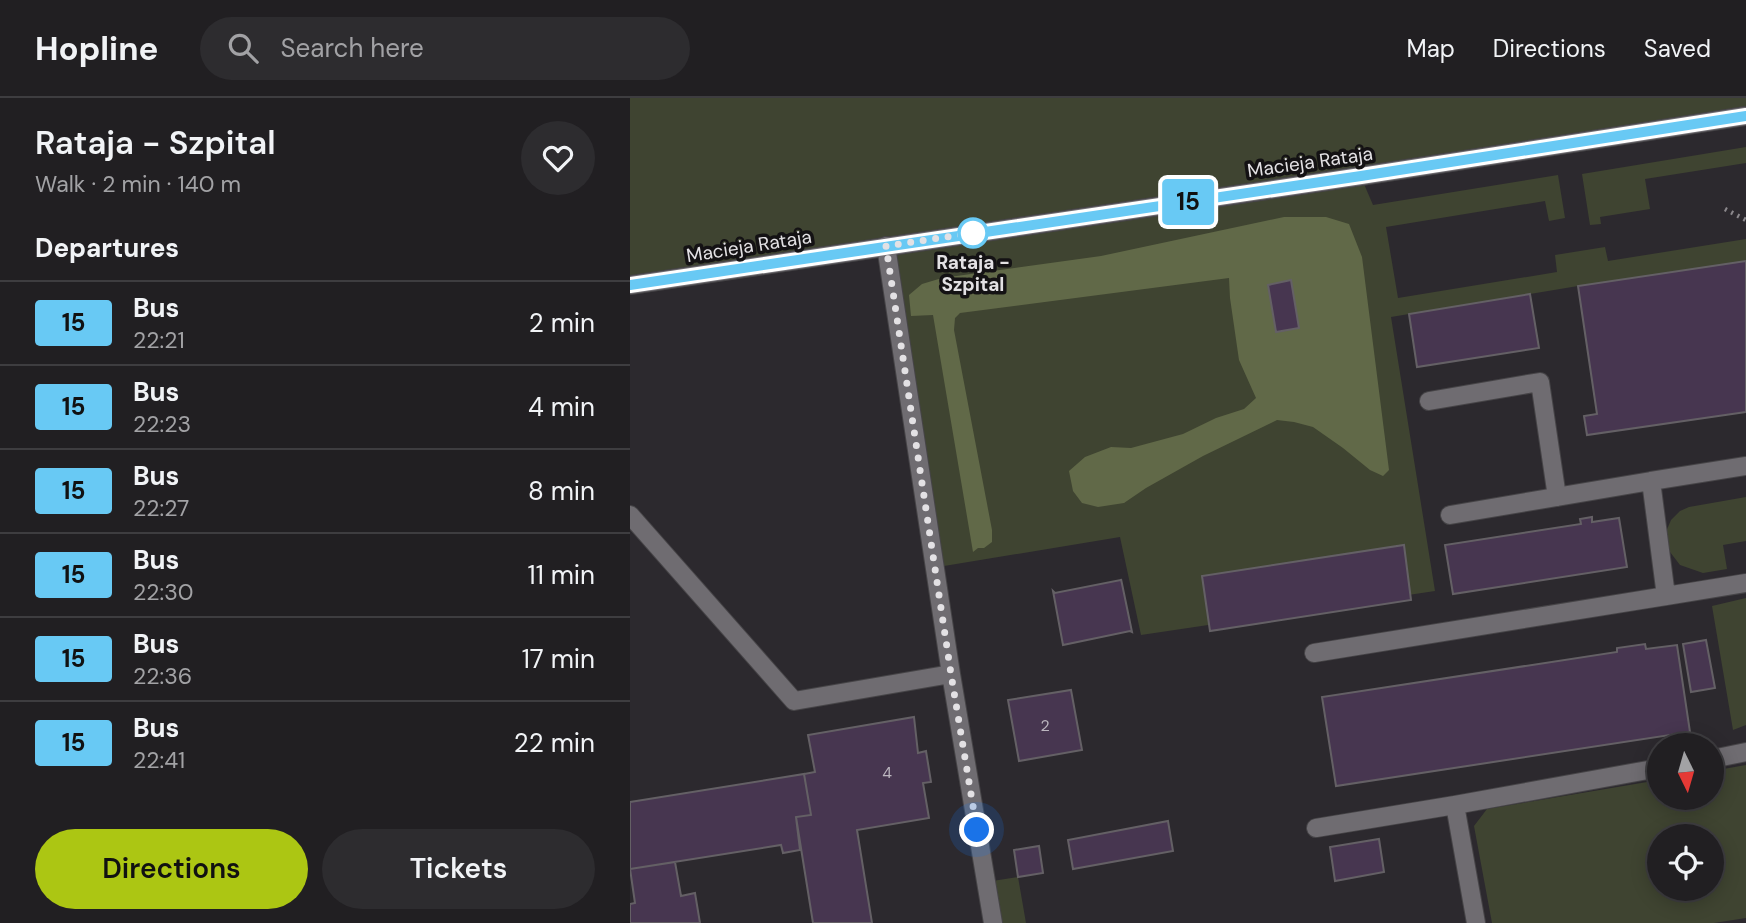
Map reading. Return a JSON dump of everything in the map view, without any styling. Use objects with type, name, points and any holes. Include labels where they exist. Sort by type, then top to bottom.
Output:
[{"type":"street","name":"Macieja Rataja","points":[[630,285],[1746,116]]},
{"type":"street","points":[[886,246],[951,674],[993,923]]},
{"type":"street","points":[[1429,401],[1540,382],[1557,497]]},
{"type":"street","points":[[1450,515],[1746,466]]},
{"type":"street","points":[[1651,481],[1666,596]]},
{"type":"street","points":[[630,515],[794,701],[951,674]]},
{"type":"street","points":[[1314,653],[1746,583]]},
{"type":"street","points":[[1724,757],[1746,752]]},
{"type":"street","points":[[1316,828],[1647,770]]},
{"type":"street","points":[[1455,805],[1476,923]]},
{"type":"path","points":[[1725,209],[1746,220]]},
{"type":"green space","points":[[630,98],[1746,98],[1746,116],[1361,177],[1373,205],[1558,175],[1565,218],[1549,221],[1545,201],[1386,227],[1398,298],[1557,272],[1555,255],[1605,247],[1608,261],[1746,239],[1746,261],[1391,317],[1435,591],[1141,635],[1120,537],[938,567],[886,246],[630,285]]},
{"type":"green space","points":[[1746,147],[1746,163],[1645,179],[1650,209],[1600,217],[1601,224],[1590,225],[1582,174]]},
{"type":"green space","points":[[1284,217],[1326,217],[1349,224],[1362,257],[1389,470],[1383,476],[1370,470],[1313,427],[1277,420],[1203,456],[1124,503],[1098,507],[1082,503],[1073,491],[1069,471],[1085,457],[1111,447],[1131,448],[1183,434],[1216,418],[1244,409],[1256,398],[1239,360],[1229,278],[960,313],[955,318],[954,330],[992,530],[992,542],[973,552],[933,315],[911,316],[909,295],[922,284],[942,278],[1101,256]]},
{"type":"green space","points":[[1746,497],[1746,541],[1723,545],[1727,569],[1703,573],[1680,565],[1670,552],[1665,534],[1671,520],[1689,507]]},
{"type":"green space","points":[[1746,598],[1746,725],[1733,730],[1712,606]]},
{"type":"green space","points":[[1746,765],[1746,918],[1714,923],[1492,923],[1474,826],[1487,809],[1647,782],[1647,810],[1724,810],[1724,769]]},
{"type":"green space","points":[[1018,877],[1026,923],[993,923],[986,882]]},
{"type":"building","points":[[1746,261],[1746,412],[1587,435],[1584,416],[1597,414],[1578,286]]},
{"type":"building","points":[[1291,280],[1299,328],[1276,332],[1268,285]]},
{"type":"building","points":[[1530,294],[1539,348],[1417,367],[1409,314]]},
{"type":"building","points":[[1592,517],[1592,522],[1619,518],[1627,567],[1453,594],[1445,545],[1581,524],[1580,519]]},
{"type":"building","points":[[1404,545],[1411,600],[1210,631],[1202,576]]},
{"type":"building","points":[[1121,579],[1132,632],[1063,645],[1053,591],[1055,593]]},
{"type":"building","points":[[1706,640],[1715,688],[1691,692],[1683,644]]},
{"type":"building","points":[[1645,644],[1646,649],[1677,645],[1690,732],[1647,733],[1647,739],[1336,786],[1322,697],[1617,652],[1617,648]]},
{"type":"building","points":[[1071,690],[1082,750],[1019,761],[1008,700]]},
{"type":"building","points":[[914,717],[918,753],[926,751],[931,782],[923,783],[929,818],[857,830],[872,923],[813,923],[796,817],[811,815],[804,774],[815,772],[808,735]]},
{"type":"building","points":[[804,774],[811,815],[796,817],[800,850],[783,853],[781,845],[630,869],[630,802]]},
{"type":"building","points":[[1168,821],[1173,851],[1073,869],[1068,840]]},
{"type":"building","points":[[1379,839],[1384,872],[1335,881],[1330,847]]},
{"type":"building","points":[[1039,846],[1043,873],[1018,877],[1014,850]]},
{"type":"building","points":[[675,862],[681,896],[695,893],[700,923],[630,923],[630,904],[635,903],[630,869]]},
{"type":"bus line","name":"15","points":[[630,285],[1746,116]]},
{"type":"place","name":"Rataja - Szpital","points":[[973,233]]},
{"type":"route","points":[[973,233],[886,246],[977,830]]}]
